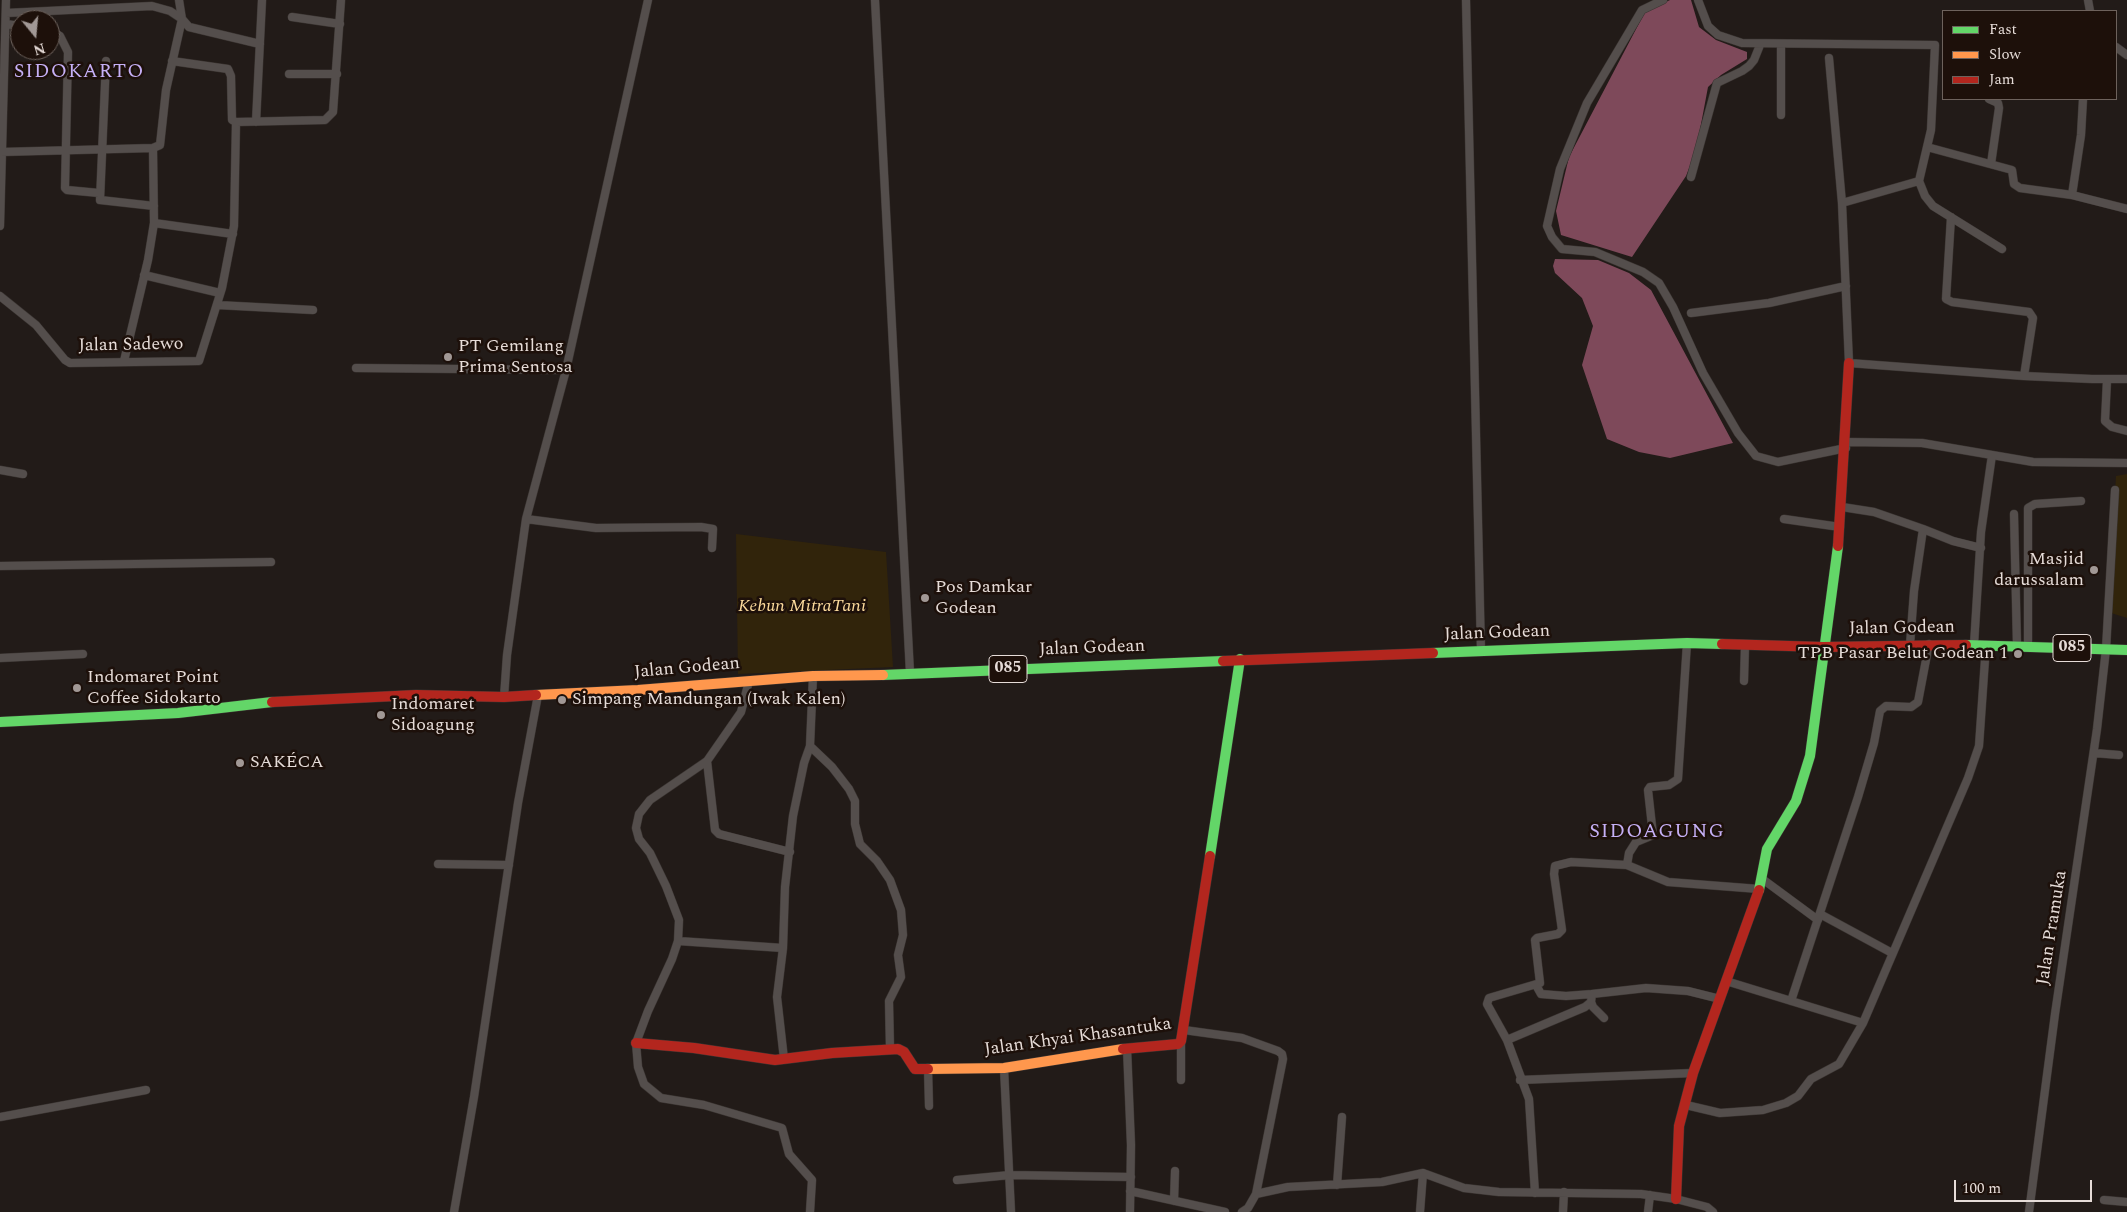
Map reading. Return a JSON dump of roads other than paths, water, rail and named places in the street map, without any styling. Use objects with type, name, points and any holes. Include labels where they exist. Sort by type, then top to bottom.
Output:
[{"type":"main road","points":[[1676,1199],[1680,1126],[1693,1073],[1758,889],[1767,849],[1796,802],[1810,756],[1842,507],[1849,363]]},
{"type":"main road","name":"Jalan Godean","points":[[0,722],[178,714],[245,704],[333,698],[416,695],[538,695],[813,676],[1687,643],[1823,647],[1928,644],[2127,650]]},
{"type":"main road","name":"Jalan Khyai Khasantuka","points":[[890,1049],[902,1050],[913,1068],[1004,1068],[1126,1048],[1174,1045],[1181,1042],[1240,659]]},
{"type":"main road","points":[[636,1043],[694,1048],[775,1060],[890,1049]]},
{"type":"street","points":[[0,226],[3,50],[6,0]]},
{"type":"street","points":[[1,152],[158,147],[162,142],[166,90],[182,19],[179,0]]},
{"type":"street","points":[[256,122],[262,0]]},
{"type":"street","points":[[172,61],[228,69],[232,76],[232,120],[236,122],[325,120],[332,112],[337,74],[341,0]]},
{"type":"street","points":[[504,696],[507,655],[526,519],[566,370],[648,0]]},
{"type":"street","points":[[875,0],[910,673]]},
{"type":"street","points":[[1466,0],[1481,652]]},
{"type":"street","points":[[1662,0],[1642,10],[1587,103],[1560,169],[1547,226],[1552,237],[1562,249],[1594,252],[1643,272],[1659,283],[1673,307],[1703,373],[1738,434],[1756,456],[1778,462],[1846,445],[1922,443],[2033,462],[2127,463]]},
{"type":"street","points":[[1698,0],[1708,26],[1718,34],[1742,43],[1760,45],[1939,45],[1931,130],[1919,181],[1925,196],[1933,206],[2002,249]]},
{"type":"street","points":[[6,13],[152,6],[170,11],[182,19],[189,27],[260,44]]},
{"type":"street","points":[[292,17],[340,24]]},
{"type":"street","points":[[6,24],[10,25]]},
{"type":"street","points":[[60,36],[68,52],[67,151],[64,185],[67,190],[99,193]]},
{"type":"street","points":[[1781,116],[1782,44]]},
{"type":"street","points":[[1691,177],[1717,83],[1749,66],[1754,60],[1760,45]]},
{"type":"street","points":[[1829,58],[1842,203],[1849,363],[2024,376],[2107,380],[2127,379]]},
{"type":"street","points":[[106,61],[100,200],[154,206]]},
{"type":"street","points":[[289,74],[337,74]]},
{"type":"street","points":[[1991,100],[1998,103],[1999,108],[1991,164]]},
{"type":"street","points":[[2072,195],[2081,135],[2083,100]]},
{"type":"street","points":[[236,122],[233,234],[217,305],[313,310]]},
{"type":"street","points":[[1927,147],[2012,170],[2014,184],[2020,188],[2072,195],[2127,209]]},
{"type":"street","points":[[124,361],[154,223],[153,148]]},
{"type":"street","points":[[1842,203],[1919,181]]},
{"type":"street","points":[[1951,217],[1946,299],[1952,302],[2029,312],[2033,318],[2024,376]]},
{"type":"street","points":[[154,223],[233,234]]},
{"type":"street","points":[[144,275],[220,293]]},
{"type":"street","points":[[1691,313],[1769,302],[1846,286]]},
{"type":"street","name":"Jalan Sadewo","points":[[0,296],[36,325],[65,360],[70,363],[199,360],[217,305]]},
{"type":"street","points":[[356,368],[566,370]]},
{"type":"street","points":[[2107,380],[2105,421],[2112,427],[2127,431]]},
{"type":"street","points":[[1974,645],[1981,532],[1992,455]]},
{"type":"street","points":[[0,470],[23,474]]},
{"type":"street","name":"Jalan Pramuka","points":[[2029,1212],[2055,1014],[2094,753],[2106,649],[2115,490]]},
{"type":"street","points":[[2028,646],[2028,508],[2034,504],[2081,501]]},
{"type":"street","points":[[1842,507],[1874,512],[1953,541],[1981,548]]},
{"type":"street","points":[[2014,514],[2017,646]]},
{"type":"street","points":[[526,519],[596,528],[701,526],[713,529],[712,548]]},
{"type":"street","points":[[1784,519],[1840,527]]},
{"type":"street","points":[[1910,645],[1914,591],[1924,529]]},
{"type":"street","points":[[0,566],[271,562]]},
{"type":"street","points":[[1627,865],[1630,853],[1636,842],[1652,835],[1648,790],[1650,787],[1669,785],[1678,779],[1687,643]]},
{"type":"street","points":[[1791,1001],[1874,744],[1880,711],[1886,706],[1911,707],[1918,702],[1928,644]]},
{"type":"street","points":[[1744,681],[1746,645]]},
{"type":"street","points":[[1686,1105],[1720,1113],[1763,1110],[1786,1103],[1798,1096],[1811,1079],[1839,1064],[1863,1023],[1968,778],[1979,746],[1986,645]]},
{"type":"street","points":[[0,658],[82,654]]},
{"type":"street","points":[[784,1059],[777,997],[783,948],[785,887],[793,816],[804,763],[810,746],[813,676]]},
{"type":"street","points":[[748,681],[740,712],[707,761],[650,800],[639,814],[636,825],[639,839],[650,853],[674,902],[679,920],[678,941],[672,959],[648,1011],[636,1043],[638,1067],[644,1084],[656,1096],[672,1101],[704,1104],[780,1126],[783,1130],[789,1154],[810,1177],[810,1212]]},
{"type":"street","points":[[454,1212],[465,1152],[518,803],[538,695]]},
{"type":"street","points":[[810,746],[832,767],[849,789],[855,801],[856,824],[860,844],[877,861],[890,880],[901,910],[904,935],[898,955],[901,977],[889,1001],[890,1049]]},
{"type":"street","points":[[2094,753],[2119,754]]},
{"type":"street","points":[[707,761],[715,830],[718,834],[790,852]]},
{"type":"street","points":[[1535,1193],[1529,1099],[1520,1080],[1507,1040],[1487,1008],[1489,998],[1536,985],[1540,980],[1535,940],[1558,934],[1562,930],[1554,874],[1555,866],[1571,862],[1627,865],[1668,882],[1758,889]]},
{"type":"street","points":[[438,864],[509,865]]},
{"type":"street","points":[[1761,878],[1819,917],[1892,953]]},
{"type":"street","points":[[678,941],[783,948]]},
{"type":"street","points":[[1726,981],[1863,1023]]},
{"type":"street","points":[[1536,985],[1542,994],[1592,998],[1646,988],[1688,991],[1720,999]]},
{"type":"street","points":[[1592,998],[1593,1007],[1604,1018]]},
{"type":"street","points":[[1507,1040],[1585,1007],[1592,998]]},
{"type":"street","points":[[1184,1030],[1251,1041],[1282,1054],[1283,1059],[1256,1194],[1248,1208],[1242,1212]]},
{"type":"street","points":[[1181,1042],[1181,1080]]},
{"type":"street","points":[[1126,1048],[1130,1212]]},
{"type":"street","points":[[928,1068],[929,1106]]},
{"type":"street","points":[[1004,1068],[1011,1212]]},
{"type":"street","points":[[1520,1080],[1693,1073]]},
{"type":"street","points":[[0,1117],[146,1090]]},
{"type":"street","points":[[1337,1185],[1342,1117]]},
{"type":"street","points":[[1174,1201],[1175,1171]]},
{"type":"street","points":[[1256,1194],[1288,1188],[1382,1182],[1423,1173],[1464,1188],[1499,1192],[1650,1195],[1707,1207],[1713,1212]]},
{"type":"street","points":[[1420,1212],[1423,1173]]},
{"type":"street","points":[[957,1180],[1010,1175],[1130,1177]]},
{"type":"street","points":[[1130,1191],[1225,1212]]},
{"type":"street","points":[[1563,1212],[1564,1192]]},
{"type":"street","points":[[1648,1212],[1650,1195]]},
{"type":"street","points":[[2104,1200],[2127,1202]]},
{"type":"place","name":"PT Gemilang Prima Sentosa","points":[[448,357]]},
{"type":"place","name":"Masjid darussalam","points":[[2094,570]]},
{"type":"place","name":"Pos Damkar Godean","points":[[925,598]]},
{"type":"place","name":"TPB Pasar Belut Godean 1","points":[[2018,654]]},
{"type":"place","name":"Indomaret Point Coffee Sidokarto","points":[[77,688]]},
{"type":"place","name":"Simpang Mandungan (Iwak Kalen)","points":[[562,700]]},
{"type":"place","name":"Indomaret Sidoagung","points":[[381,715]]},
{"type":"place","name":"SAKÉCA","points":[[240,763]]},
{"type":"district","name":"SIDOKARTO","points":[[79,73]]},
{"type":"district","name":"SIDOAGUNG","points":[[1657,833]]},
{"type":"park label","name":"Kebun MitraTani","points":[[802,607]]}]
